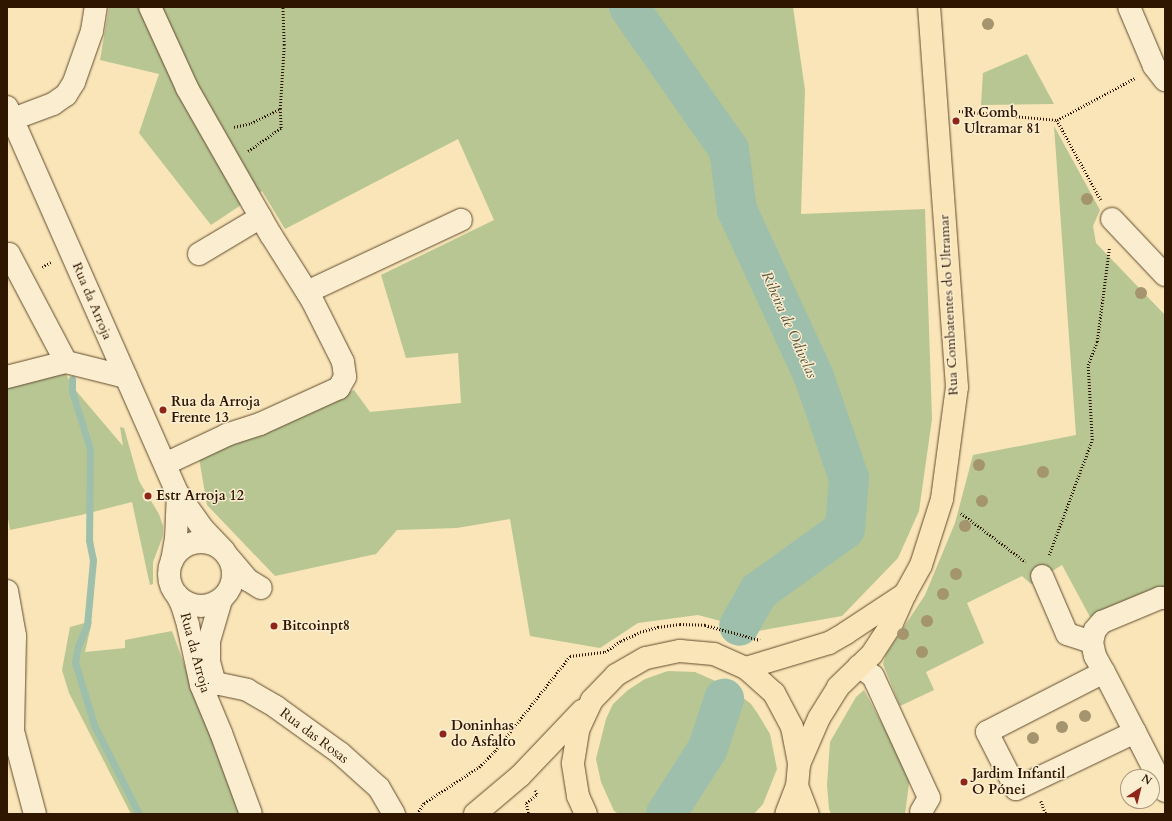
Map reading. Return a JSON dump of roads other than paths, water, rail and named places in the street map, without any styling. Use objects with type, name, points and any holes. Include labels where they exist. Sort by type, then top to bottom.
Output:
[{"type":"main road","name":"Rua Combatentes do Ultramar","points":[[799,764],[819,718],[838,687],[872,654],[883,639],[921,565],[942,499],[957,387],[929,7]]},
{"type":"main road","name":"Rua Combatentes do Ultramar","points":[[746,668],[829,643],[846,634],[905,594]]},
{"type":"main road","points":[[475,814],[520,776],[616,674],[646,658],[680,651],[714,654],[746,668],[774,693],[792,727],[799,764],[796,786],[786,814]]},
{"type":"main road","points":[[586,814],[578,796],[573,763],[578,730],[592,700]]},
{"type":"main road","points":[[796,786],[808,814]]},
{"type":"street","points":[[10,113],[53,104],[66,95],[74,82],[92,31],[96,7]]},
{"type":"street","points":[[150,7],[187,88],[261,217],[307,292],[343,362],[345,377],[339,388],[260,424],[227,435],[164,464]]},
{"type":"street","points":[[1129,7],[1154,66],[1165,80]]},
{"type":"street","name":"Rua da Arroja","points":[[10,113],[178,494],[203,529],[248,580],[261,588],[238,589],[225,596],[209,641],[210,661],[215,683],[221,733]]},
{"type":"street","points":[[199,254],[261,217]]},
{"type":"street","points":[[1112,219],[1165,275]]},
{"type":"street","points":[[307,292],[461,220]]},
{"type":"street","points":[[7,255],[9,254],[66,362]]},
{"type":"street","points":[[7,377],[66,362],[126,377]]},
{"type":"street","name":"Rua da Arroja","points":[[172,561],[176,539],[178,494]]},
{"type":"street","points":[[204,542],[215,545],[227,556],[234,571],[233,582],[225,596],[212,605],[200,607],[184,601],[177,595],[169,579],[169,570],[172,561],[184,546],[204,542]]},
{"type":"street","points":[[1042,576],[1067,634],[1092,642]]},
{"type":"street","points":[[7,591],[15,636],[13,731],[36,814]]},
{"type":"street","name":"Rua da Arroja","points":[[177,595],[182,605],[188,625],[201,685],[252,814]]},
{"type":"street","points":[[1165,598],[1160,598],[1102,622],[1095,630],[1092,642],[1095,656],[1096,676],[1135,732],[1165,790]]},
{"type":"street","points":[[859,666],[873,676],[929,798],[921,812]]},
{"type":"street","points":[[1096,676],[987,732],[1016,789],[1135,732]]},
{"type":"street","name":"Rua das Rosas","points":[[215,683],[247,690],[276,707],[340,753],[379,788],[394,814]]},
{"type":"waterway","name":"Ribeira de Odivelas","points":[[629,7],[729,150],[737,210],[814,377],[849,478],[845,529],[759,591],[739,626]]},
{"type":"waterway","points":[[72,379],[72,391],[90,449],[89,540],[93,560],[87,625],[78,646],[75,662],[94,725],[139,814]]},
{"type":"waterway","name":"Ribeira de Odivelas","points":[[666,814],[708,748],[724,699]]},
{"type":"place","name":"R Comb Ultramar 81","points":[[956,121]]},
{"type":"place","name":"Rua da Arroja Frente 13","points":[[163,410]]},
{"type":"place","name":"Estr Arroja 12","points":[[148,496]]},
{"type":"place","name":"Bitcoinpt8","points":[[274,626]]},
{"type":"place","name":"Doninhas do Asfalto","points":[[443,734]]},
{"type":"place","name":"Jardim Infantil O Pónei","points":[[964,782]]}]
